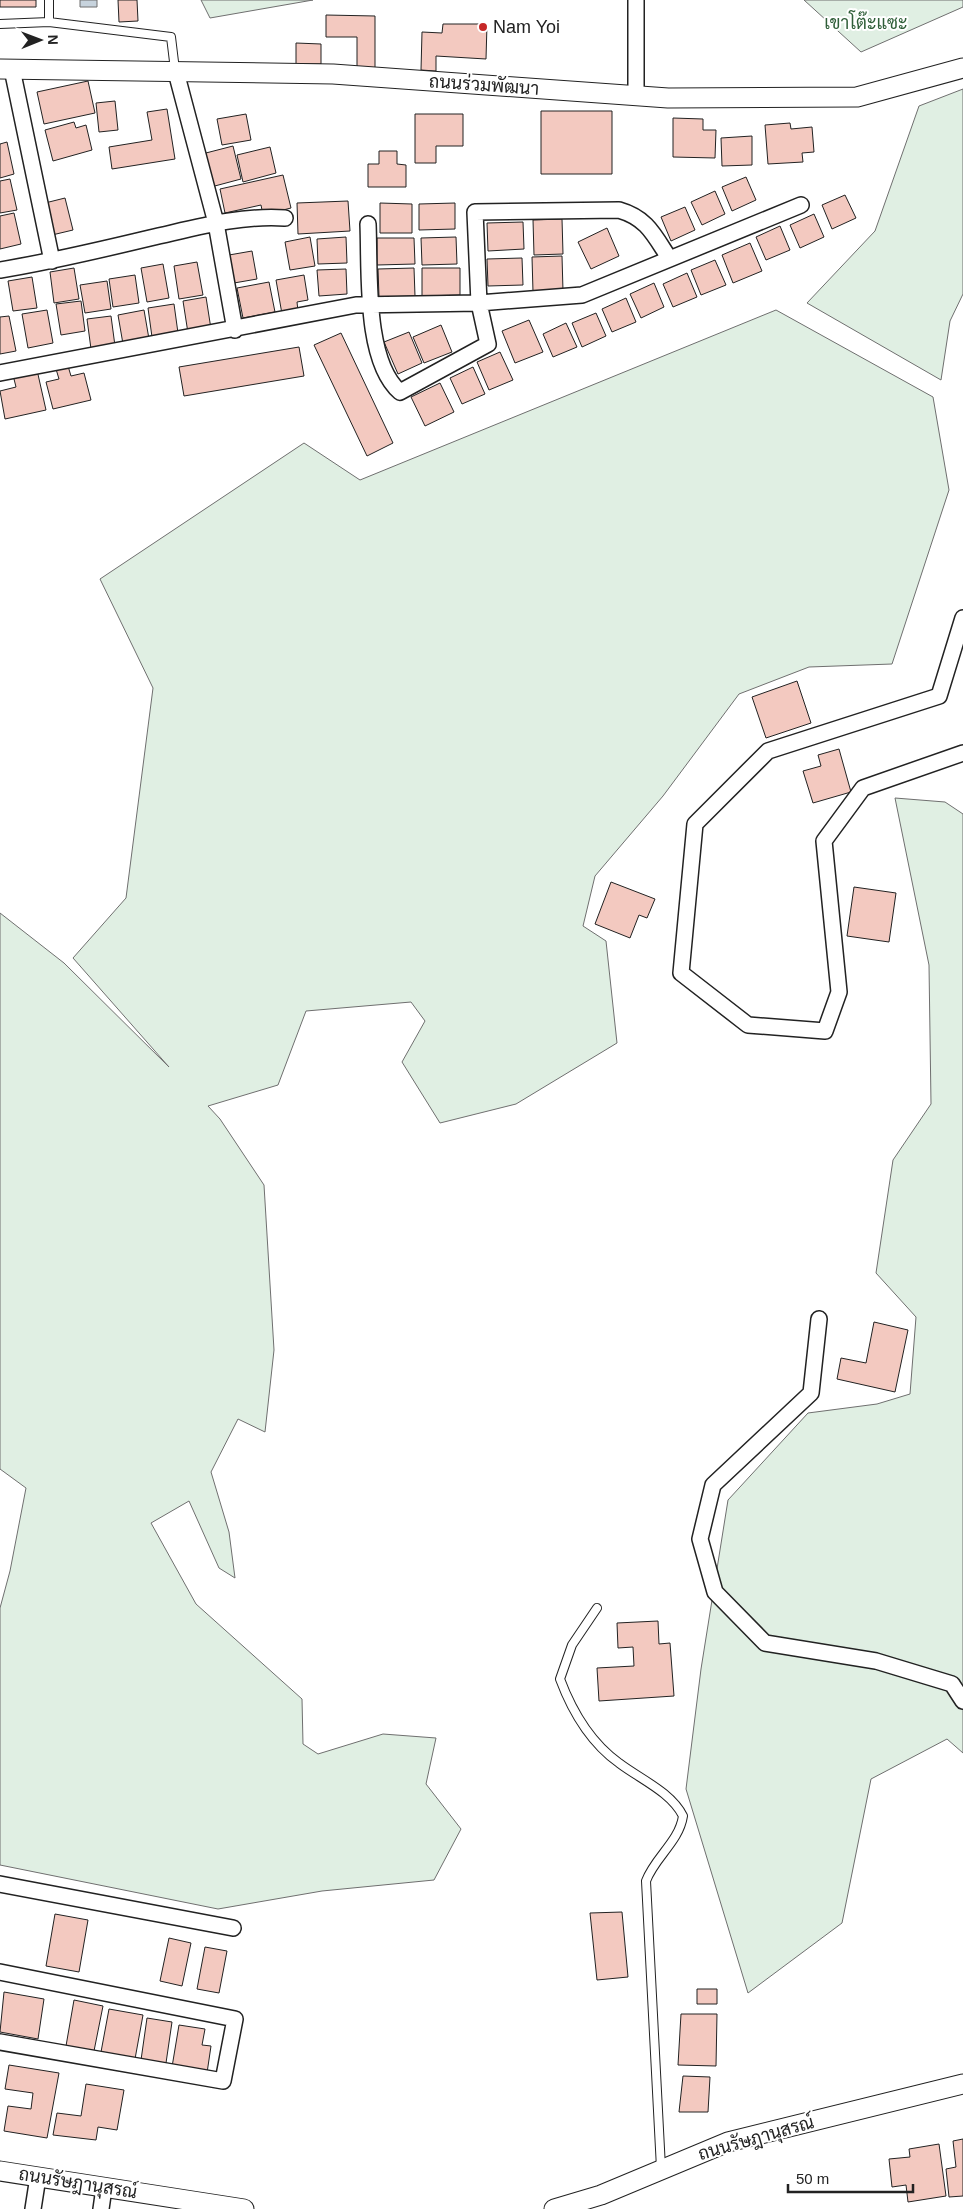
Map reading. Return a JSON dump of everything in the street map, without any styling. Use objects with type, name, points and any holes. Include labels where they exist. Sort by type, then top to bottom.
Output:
[{"type":"street","points":[[636,0],[636,96]]},
{"type":"street","name":"ถนนร่วมพัฒนา","points":[[6,69],[333,74],[668,98],[856,97],[963,68]]},
{"type":"street","points":[[6,69],[52,261]]},
{"type":"street","points":[[176,72],[216,223],[235,330]]},
{"type":"street","points":[[0,373],[235,330],[356,305],[478,303],[582,295],[801,205]]},
{"type":"street","points":[[368,224],[371,306],[377,352],[394,386],[400,392],[488,344],[478,303],[475,212],[619,210],[636,215],[650,229],[669,258]]},
{"type":"street","points":[[0,270],[52,261],[216,223],[256,216],[285,218]]},
{"type":"street","points":[[963,618],[939,696],[768,751],[694,824],[681,973],[748,1025],[825,1031],[839,992],[824,841],[863,788],[963,753]]},
{"type":"street","points":[[819,1319],[811,1393],[713,1485],[700,1539],[715,1592],[765,1643],[876,1661],[952,1684],[963,1701]]},
{"type":"street","points":[[0,1884],[234,1928]]},
{"type":"street","points":[[0,1972],[235,2019],[223,2081],[0,2042]]},
{"type":"street","name":"ถนนรัษฎานุสรณ์","points":[[554,2209],[602,2202],[661,2169],[728,2142],[963,2084]]},
{"type":"street","name":"ถนนรัษฎานุสรณ์","points":[[0,2171],[244,2209]]},
{"type":"street","points":[[33,2209],[38,2177]]},
{"type":"street","points":[[101,2209],[104,2188]]},
{"type":"lane","points":[[49,0],[49,22]]},
{"type":"lane","points":[[0,24],[49,22],[171,37],[176,72]]},
{"type":"lane","points":[[597,1608],[572,1645],[560,1679],[569,1704],[589,1732],[617,1762],[665,1795],[678,1806],[683,1816],[677,1836],[650,1870],[646,1881],[661,2169]]},
{"type":"green space","points":[[201,0],[313,0],[210,18]]},
{"type":"green space","name":"เขาโต๊ะแซะ","points":[[804,0],[963,0],[963,7],[861,52]]},
{"type":"green space","points":[[963,89],[963,294],[950,321],[941,380],[807,303],[875,231],[919,106]]},
{"type":"green space","points":[[776,310],[933,397],[949,490],[892,664],[809,667],[739,694],[663,796],[595,876],[583,926],[606,941],[617,1043],[516,1104],[440,1123],[402,1062],[425,1021],[411,1002],[306,1011],[278,1085],[208,1106],[220,1119],[264,1185],[274,1350],[265,1432],[238,1419],[211,1472],[229,1532],[235,1578],[219,1568],[189,1501],[151,1523],[196,1604],[302,1699],[303,1744],[318,1754],[383,1734],[436,1738],[426,1784],[461,1829],[434,1880],[322,1891],[218,1909],[0,1865],[0,1608],[10,1571],[26,1488],[0,1469],[0,913],[64,963],[169,1067],[73,958],[126,898],[153,688],[100,579],[304,443],[360,480]]},
{"type":"green space","points":[[895,798],[945,802],[963,814],[963,1753],[947,1739],[871,1779],[842,1923],[748,1993],[686,1789],[701,1669],[728,1500],[808,1413],[877,1404],[910,1394],[916,1317],[876,1273],[893,1160],[931,1104],[929,965]]},
{"type":"shaded area","points":[[80,0],[97,0],[97,7],[80,7]]},
{"type":"building","points":[[0,0],[36,0],[36,7],[0,7]]},
{"type":"building","points":[[118,0],[137,0],[138,21],[119,22]]},
{"type":"building","points":[[326,15],[375,16],[375,69],[357,69],[357,37],[326,37]]},
{"type":"building","points":[[443,24],[487,24],[486,59],[436,56],[436,71],[421,70],[422,32],[442,33]]},
{"type":"building","points":[[296,43],[321,44],[321,64],[296,64]]},
{"type":"building","points":[[88,81],[95,113],[44,124],[37,92]]},
{"type":"building","points":[[115,101],[118,130],[99,132],[96,103]]},
{"type":"building","points":[[167,109],[175,159],[112,169],[109,147],[152,140],[147,112]]},
{"type":"building","points":[[541,111],[612,111],[612,174],[541,174]]},
{"type":"building","points":[[246,114],[251,140],[222,145],[217,119]]},
{"type":"building","points":[[415,114],[463,114],[463,146],[436,146],[436,163],[415,163]]},
{"type":"building","points":[[673,118],[703,119],[703,130],[716,130],[715,158],[673,157]]},
{"type":"building","points":[[74,122],[76,128],[86,125],[92,150],[53,161],[45,130]]},
{"type":"building","points":[[790,123],[791,129],[812,127],[814,152],[802,153],[803,162],[768,164],[765,125]]},
{"type":"building","points":[[752,136],[752,165],[722,166],[721,138]]},
{"type":"building","points":[[7,142],[14,174],[0,178],[0,144]]},
{"type":"building","points":[[233,146],[241,179],[211,187],[202,154]]},
{"type":"building","points":[[270,147],[276,173],[243,182],[237,155]]},
{"type":"building","points":[[379,151],[397,151],[397,164],[406,165],[406,187],[368,187],[368,164],[379,164]]},
{"type":"building","points":[[283,175],[291,208],[263,215],[261,205],[225,213],[220,189]]},
{"type":"building","points":[[746,177],[756,200],[732,211],[722,187]]},
{"type":"building","points":[[10,179],[17,210],[0,213],[0,181]]},
{"type":"building","points":[[715,191],[725,214],[702,225],[691,202]]},
{"type":"building","points":[[845,195],[856,218],[832,229],[822,205]]},
{"type":"building","points":[[65,198],[73,230],[52,235],[45,203]]},
{"type":"building","points":[[348,201],[350,231],[298,234],[297,203]]},
{"type":"building","points":[[380,203],[412,204],[412,233],[380,233]]},
{"type":"building","points":[[455,203],[455,229],[419,230],[419,204]]},
{"type":"building","points":[[685,207],[695,230],[671,241],[661,217]]},
{"type":"building","points":[[14,213],[21,244],[0,249],[0,216]]},
{"type":"building","points":[[814,214],[824,237],[800,248],[790,225]]},
{"type":"building","points":[[562,219],[563,254],[534,255],[533,220]]},
{"type":"building","points":[[523,222],[524,249],[488,251],[487,223]]},
{"type":"building","points":[[780,226],[790,250],[766,260],[756,237]]},
{"type":"building","points":[[607,228],[619,256],[591,269],[578,242]]},
{"type":"building","points":[[310,237],[315,266],[290,270],[285,242]]},
{"type":"building","points":[[346,237],[347,263],[318,264],[317,239]]},
{"type":"building","points":[[456,237],[457,264],[422,265],[421,238]]},
{"type":"building","points":[[377,238],[414,238],[415,264],[377,265]]},
{"type":"building","points":[[750,243],[762,271],[733,283],[722,255]]},
{"type":"building","points":[[252,251],[257,279],[234,283],[229,255]]},
{"type":"building","points":[[562,256],[563,291],[533,292],[532,257]]},
{"type":"building","points":[[522,258],[523,285],[488,286],[487,259]]},
{"type":"building","points":[[715,260],[726,285],[701,295],[691,270]]},
{"type":"building","points":[[197,262],[203,295],[179,299],[174,266]]},
{"type":"building","points":[[163,264],[169,298],[147,302],[141,268]]},
{"type":"building","points":[[74,268],[79,299],[54,303],[50,272]]},
{"type":"building","points":[[414,268],[415,296],[379,297],[378,269]]},
{"type":"building","points":[[422,268],[460,268],[460,295],[422,296]]},
{"type":"building","points":[[346,269],[347,294],[319,296],[317,270]]},
{"type":"building","points":[[687,273],[697,297],[673,307],[663,284]]},
{"type":"building","points":[[135,275],[139,303],[113,307],[109,279]]},
{"type":"building","points":[[304,275],[308,300],[297,302],[298,311],[282,314],[276,280]]},
{"type":"building","points":[[32,277],[37,308],[13,311],[8,281]]},
{"type":"building","points":[[107,281],[111,309],[85,313],[80,285]]},
{"type":"building","points":[[269,282],[275,312],[243,318],[237,288]]},
{"type":"building","points":[[654,283],[664,307],[641,318],[630,294]]},
{"type":"building","points":[[206,297],[211,329],[188,333],[183,301]]},
{"type":"building","points":[[626,298],[636,322],[612,332],[602,309]]},
{"type":"building","points":[[81,301],[85,331],[61,335],[56,304]]},
{"type":"building","points":[[174,304],[178,333],[152,337],[148,308]]},
{"type":"building","points":[[47,310],[53,343],[28,348],[22,314]]},
{"type":"building","points":[[144,310],[149,339],[123,344],[118,315]]},
{"type":"building","points":[[596,313],[606,336],[582,347],[572,323]]},
{"type":"building","points":[[9,316],[16,351],[0,354],[0,317]]},
{"type":"building","points":[[111,316],[115,346],[91,349],[87,319]]},
{"type":"building","points":[[529,320],[543,352],[515,363],[502,331]]},
{"type":"building","points":[[566,323],[577,347],[553,357],[543,334]]},
{"type":"building","points":[[441,325],[452,352],[424,363],[413,337]]},
{"type":"building","points":[[409,332],[422,363],[398,374],[384,342]]},
{"type":"building","points":[[341,333],[393,443],[367,456],[314,345]]},
{"type":"building","points":[[299,347],[304,376],[184,396],[179,367]]},
{"type":"building","points":[[500,352],[513,380],[489,390],[477,362]]},
{"type":"building","points":[[68,366],[71,376],[84,373],[91,400],[53,409],[46,382],[59,379],[56,369]]},
{"type":"building","points":[[473,367],[485,394],[462,404],[450,378]]},
{"type":"building","points":[[37,370],[46,410],[5,419],[0,391],[16,387],[13,375]]},
{"type":"building","points":[[440,383],[454,412],[425,426],[411,397]]},
{"type":"building","points":[[797,681],[811,723],[766,738],[752,697]]},
{"type":"building","points":[[839,749],[851,792],[813,803],[803,771],[821,766],[818,755]]},
{"type":"building","points":[[611,882],[655,899],[647,918],[639,915],[630,938],[595,924]]},
{"type":"building","points":[[854,887],[896,893],[889,942],[847,936]]},
{"type":"building","points":[[874,1322],[908,1330],[895,1392],[837,1379],[841,1358],[866,1363]]},
{"type":"building","points":[[658,1621],[659,1644],[670,1643],[674,1696],[599,1701],[597,1668],[634,1666],[633,1647],[618,1648],[617,1623]]},
{"type":"building","points":[[622,1912],[628,1977],[597,1980],[590,1913]]},
{"type":"building","points":[[55,1914],[88,1920],[79,1972],[46,1966]]},
{"type":"building","points":[[169,1938],[191,1943],[182,1986],[160,1981]]},
{"type":"building","points":[[205,1947],[227,1951],[219,1993],[197,1989]]},
{"type":"building","points":[[697,1989],[717,1989],[717,2004],[697,2004]]},
{"type":"building","points":[[4,1992],[44,1999],[38,2039],[0,2032]]},
{"type":"building","points":[[74,2000],[103,2006],[94,2051],[66,2046]]},
{"type":"building","points":[[109,2009],[143,2015],[135,2059],[101,2052]]},
{"type":"building","points":[[681,2014],[717,2014],[716,2066],[678,2065]]},
{"type":"building","points":[[147,2018],[172,2022],[166,2063],[141,2060]]},
{"type":"building","points":[[179,2025],[205,2029],[202,2045],[211,2046],[207,2073],[172,2067]]},
{"type":"building","points":[[9,2065],[59,2073],[47,2138],[4,2131],[8,2106],[31,2109],[33,2093],[5,2089]]},
{"type":"building","points":[[683,2076],[710,2077],[708,2112],[679,2112]]},
{"type":"building","points":[[86,2084],[124,2090],[117,2130],[98,2127],[96,2140],[53,2135],[57,2113],[81,2116]]},
{"type":"building","points":[[963,2139],[963,2196],[949,2197],[946,2169],[956,2167],[953,2141]]},
{"type":"building","points":[[939,2144],[946,2196],[908,2202],[906,2185],[892,2187],[889,2159],[910,2157],[909,2149]]},
{"type":"place","name":"Nam Yoi","points":[[483,27]]}]
